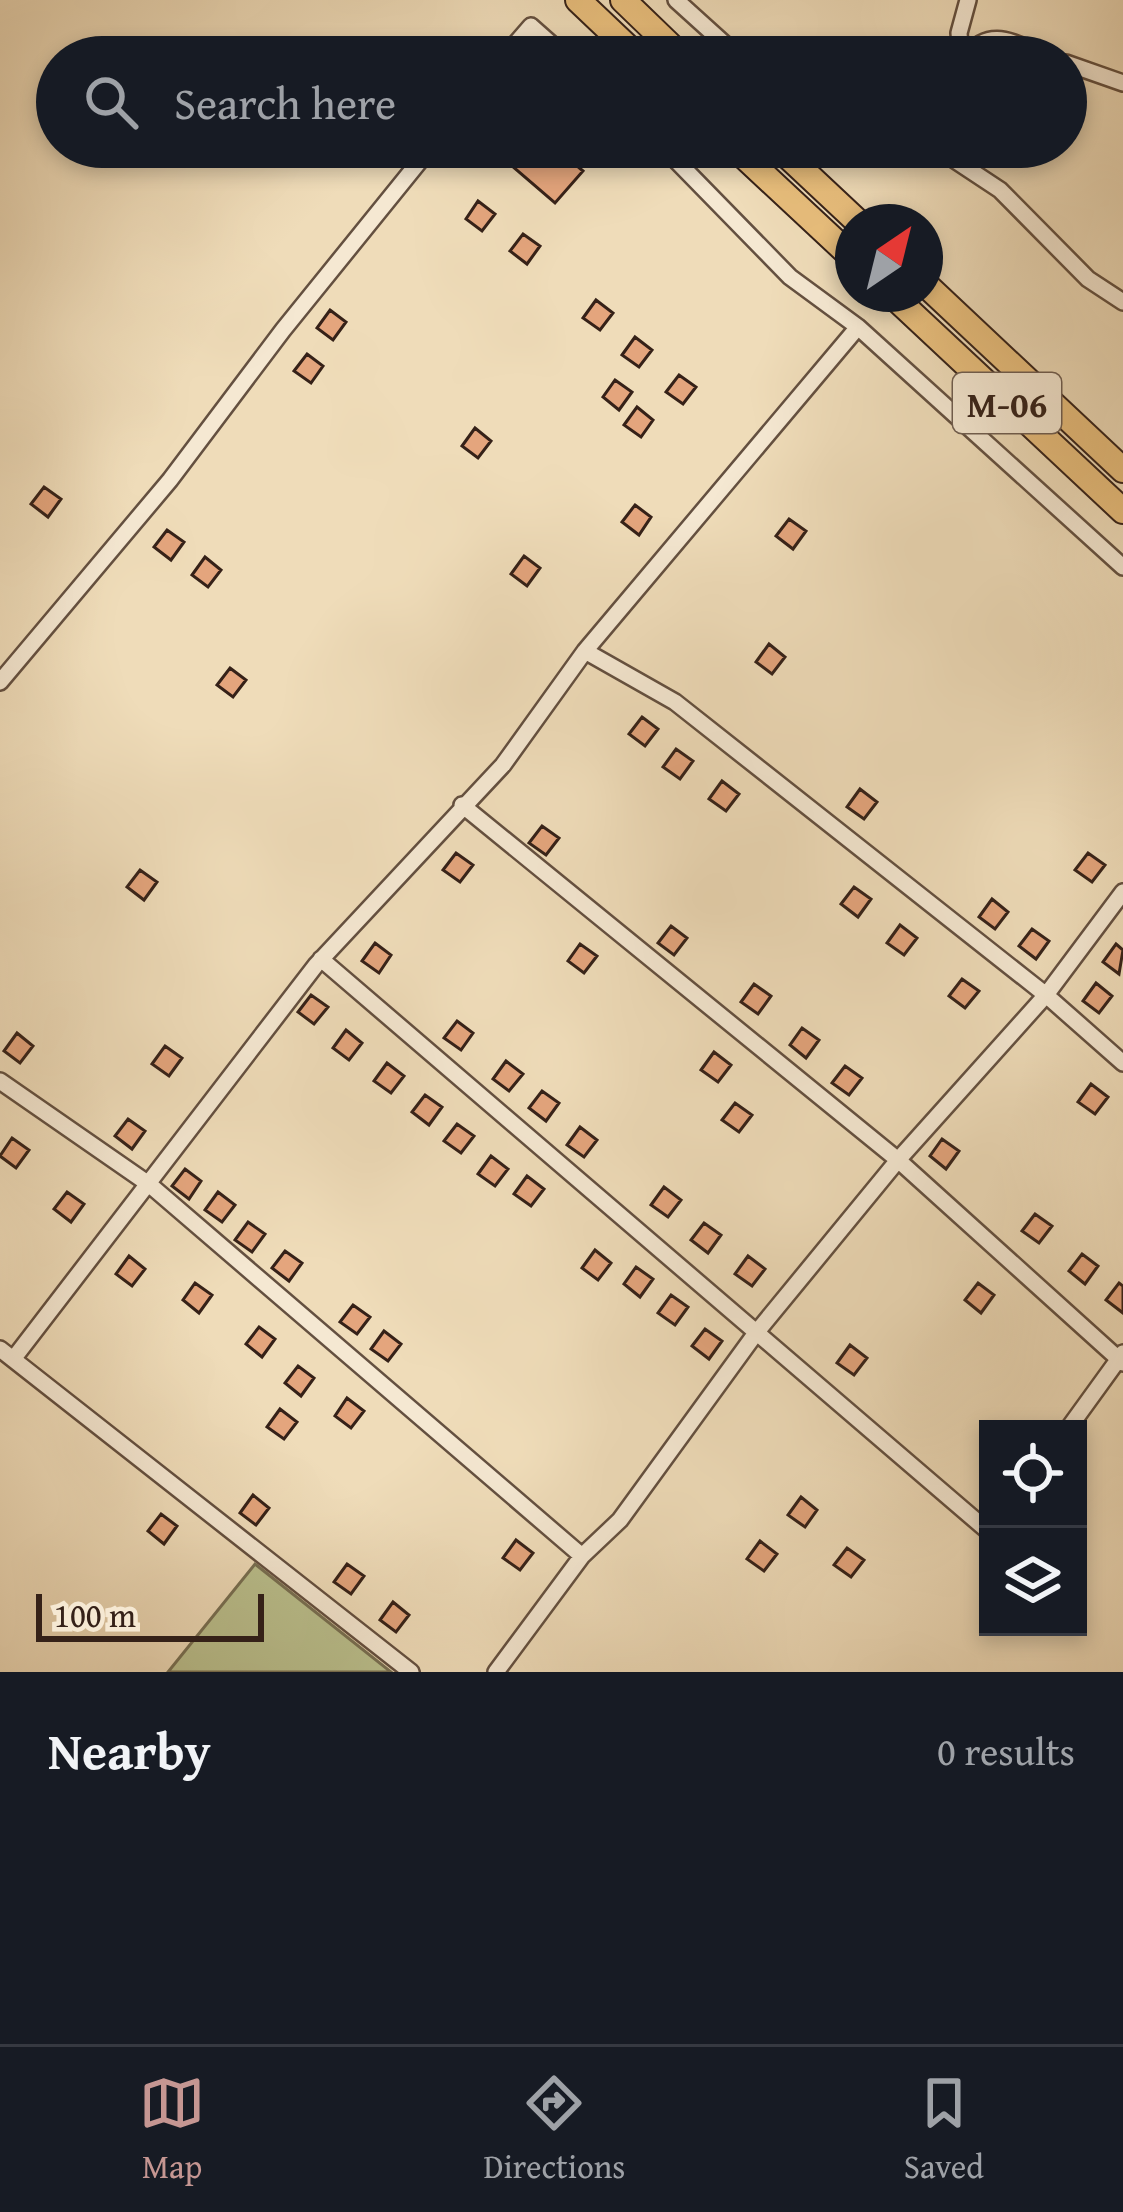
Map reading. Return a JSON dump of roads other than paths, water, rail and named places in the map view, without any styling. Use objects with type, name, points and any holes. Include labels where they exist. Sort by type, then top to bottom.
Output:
[{"type":"highway","points":[[578,0],[616,36]]},
{"type":"highway","points":[[622,0],[660,36]]},
{"type":"highway","points":[[756,168],[835,242]]},
{"type":"highway","points":[[800,168],[839,204]]},
{"type":"highway","name":"М-06","points":[[943,301],[1123,470]]},
{"type":"highway","name":"М-06","points":[[910,312],[1123,512]]},
{"type":"street","points":[[676,0],[716,36]]},
{"type":"street","points":[[959,36],[968,0]]},
{"type":"street","points":[[1087,70],[1123,83]]},
{"type":"street","points":[[0,682],[170,480],[414,168]]},
{"type":"street","points":[[684,168],[790,277],[858,327],[1123,567]]},
{"type":"street","points":[[967,168],[1000,190],[1088,279],[1123,302]]},
{"type":"street","points":[[411,1672],[7,1353],[150,1185],[160,1165],[321,958],[503,765],[585,651],[858,327]]},
{"type":"street","points":[[585,651],[675,702],[1046,995],[1123,1063]]},
{"type":"street","points":[[462,805],[898,1160],[1121,1358],[1075,1420]]},
{"type":"street","points":[[496,1672],[582,1556],[620,1520],[757,1333],[898,1160],[1046,995],[1123,892]]},
{"type":"street","points":[[321,958],[983,1528]]},
{"type":"street","points":[[0,1081],[150,1185],[582,1556]]}]
